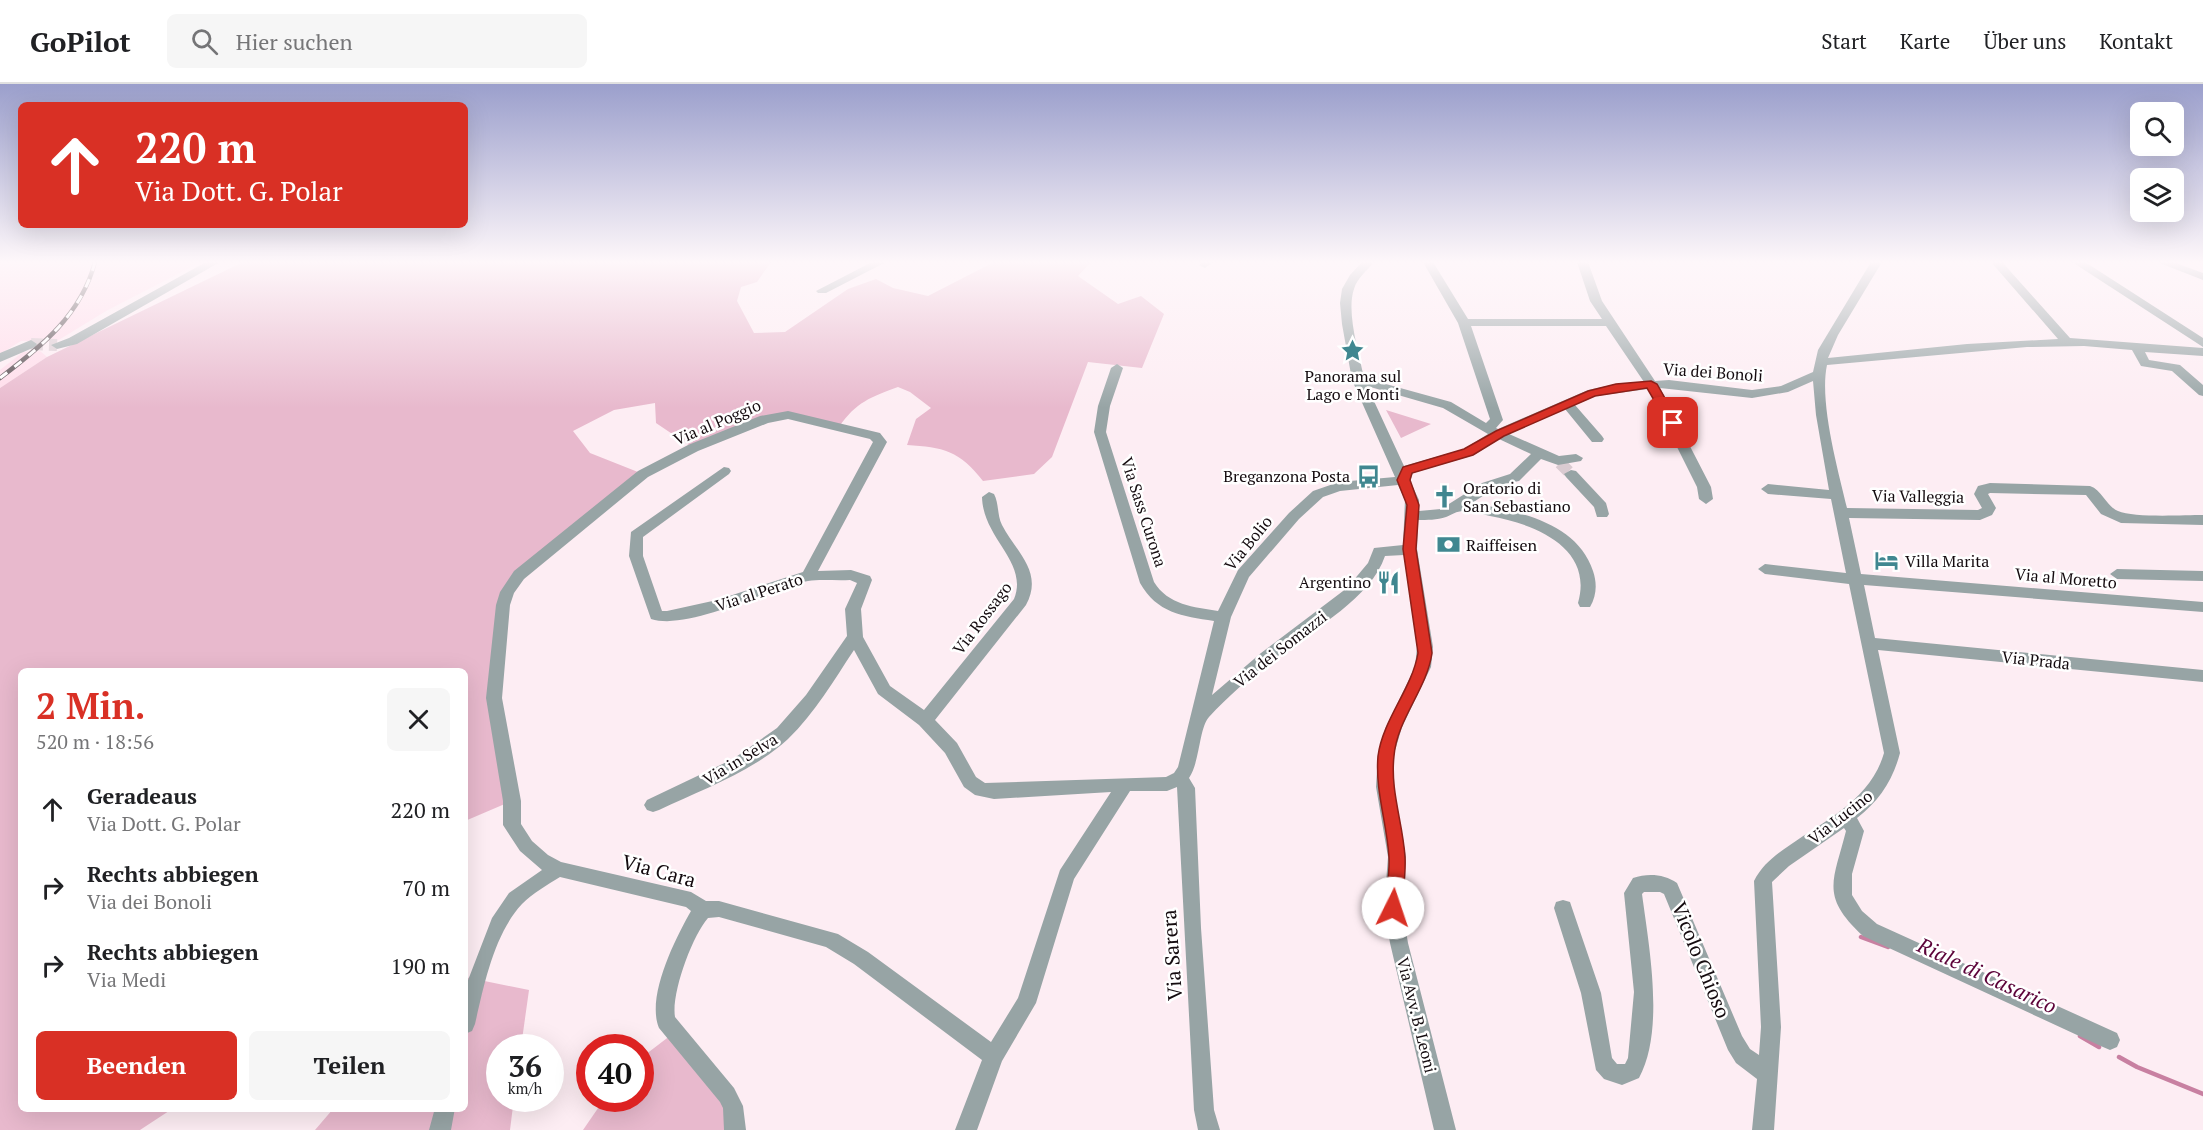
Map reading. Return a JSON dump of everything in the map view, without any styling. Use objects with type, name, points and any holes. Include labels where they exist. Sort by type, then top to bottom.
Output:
[{"type":"street","points":[[57,345],[74,341],[127,311]]},
{"type":"street","points":[[1347,311],[1358,380],[1404,480],[1413,510],[1445,512],[1504,478],[1514,478],[1540,452]]},
{"type":"street","points":[[1457,311],[1464,323],[1497,420],[1487,429]]},
{"type":"street","points":[[1602,311],[1651,384],[1691,458],[1704,487],[1706,499]]},
{"type":"street","name":"Via Lucino","points":[[1763,1130],[1771,1027],[1771,994],[1763,881],[1777,864],[1847,816],[1881,784],[1890,769],[1892,753],[1854,579],[1822,415],[1820,368],[1832,335],[1847,311]]},
{"type":"street","points":[[2039,311],[2067,342]]},
{"type":"street","points":[[2153,311],[2203,343]]},
{"type":"street","points":[[1464,323],[1609,322]]},
{"type":"street","name":"Via dei Bonoli","points":[[1404,480],[1407,470],[1469,452],[1500,433],[1592,393],[1616,388],[1669,384],[1752,394],[1784,389],[1820,368],[1839,362],[1910,352],[2067,342],[2109,343],[2168,352],[2203,352]]},
{"type":"street","points":[[0,358],[31,344]]},
{"type":"street","points":[[2137,349],[2145,363],[2175,368],[2203,392]]},
{"type":"street","name":"Via Sass Curona","points":[[1117,368],[1104,406],[1100,432],[1147,583],[1156,597],[1168,605],[1223,617]]},
{"type":"street","points":[[1358,380],[1447,405],[1487,429],[1559,462],[1576,458]]},
{"type":"street","points":[[1568,405],[1597,439]]},
{"type":"street","name":"Via al Poggio","points":[[503,605],[507,592],[519,575],[643,474],[693,448],[765,419],[782,415],[796,416],[877,437],[880,442],[808,576]]},
{"type":"street","name":"Via al Perato","points":[[724,471],[636,535],[636,556],[654,614],[667,617],[692,612],[808,576],[851,575],[865,580],[853,609],[855,637],[884,690],[925,720],[951,748],[970,782],[981,790],[994,792],[1125,784]]},
{"type":"street","points":[[1571,474],[1601,506],[1602,514]]},
{"type":"street","name":"Via Bolio","points":[[1180,778],[1186,769],[1223,617],[1243,573],[1310,500],[1328,490],[1404,480]]},
{"type":"street","name":"Via Valleggia","points":[[1841,513],[1980,515],[1987,512],[1989,508],[1981,494],[1983,489],[1990,488],[2090,491],[2106,511],[2121,518],[2203,520]]},
{"type":"street","points":[[1768,489],[1837,495]]},
{"type":"street","name":"Via Rossago","points":[[925,720],[1021,601],[1027,588],[1027,578],[1023,568],[993,522],[989,497]]},
{"type":"street","points":[[1457,505],[1512,516],[1560,536],[1576,550],[1585,567],[1589,582],[1585,603]]},
{"type":"street","name":"Via Avv. B. Leoni","points":[[1413,510],[1410,549],[1423,632],[1424,659],[1419,676],[1389,741],[1386,754],[1385,787],[1396,844],[1393,908],[1395,927],[1445,1130]]},
{"type":"street","name":"Via dei Somazzi","points":[[1199,716],[1276,649],[1332,609],[1378,563],[1379,552],[1410,549]]},
{"type":"street","name":"Via al Moretto","points":[[1765,569],[1854,579],[2203,607]]},
{"type":"street","name":"Via al Moretto","points":[[2117,574],[2203,576]]},
{"type":"street","name":"Via Cara","points":[[503,605],[494,698],[512,801],[512,825],[526,846],[542,861],[558,869],[691,900],[703,910],[719,909],[831,940],[861,958],[994,1056]]},
{"type":"street","name":"Via in Selva","points":[[653,805],[725,771],[781,735],[806,706],[855,637]]},
{"type":"street","name":"Via Prada","points":[[1869,643],[2203,676]]},
{"type":"street","points":[[966,1130],[994,1056],[1026,1003],[1066,876],[1125,784],[1167,784],[1180,778]]},
{"type":"street","name":"Via Sarera","points":[[1180,778],[1186,788],[1192,928],[1204,1110],[1209,1130]]},
{"type":"street","points":[[1847,816],[1855,831],[1840,885],[1842,900],[1852,916],[1870,930],[2110,1040]]},
{"type":"street","points":[[468,1014],[482,968],[504,914],[517,897],[558,869]]},
{"type":"street","name":"Vicolo Chioso","points":[[1563,908],[1591,993],[1603,1063],[1611,1072],[1622,1075],[1632,1071],[1638,1060],[1644,992],[1633,893],[1640,884],[1648,883],[1662,884],[1671,889],[1735,1043],[1743,1056],[1768,1075]]},
{"type":"street","points":[[703,910],[692,922],[666,998],[664,1014],[666,1021],[727,1095],[733,1106],[735,1130]]},
{"type":"street","points":[[440,1130],[444,1112]]},
{"type":"shaded area","points":[[0,311],[106,311],[57,341],[21,341],[0,354]]},
{"type":"shaded area","points":[[142,311],[742,311],[754,333],[785,332],[816,311],[1160,311],[1164,314],[1142,368],[1088,362],[1052,457],[1034,474],[983,481],[966,463],[950,452],[931,447],[907,445],[916,419],[931,408],[910,392],[898,387],[865,401],[839,427],[788,415],[693,448],[656,423],[655,403],[614,410],[573,431],[590,453],[643,474],[507,592],[494,698],[512,801],[468,820],[468,668],[18,668],[18,1112],[167,1112],[140,1130],[0,1130],[0,388],[47,357]]},
{"type":"shaded area","points":[[40,351],[47,357],[0,388],[0,370],[23,352]]},
{"type":"shaded area","points":[[1386,410],[1431,424],[1401,438]]},
{"type":"shaded area","points":[[468,978],[529,990],[523,1034],[486,1034],[486,1112],[512,1112],[510,1130],[315,1130],[330,1112],[468,1112]]},
{"type":"shaded area","points":[[675,1032],[727,1095],[735,1130],[583,1130],[595,1112],[654,1112],[654,1048]]},
{"type":"waterway","name":"Riale di Casarico","points":[[1861,937],[1888,947]]},
{"type":"waterway","name":"Riale di Casarico","points":[[2080,1036],[2099,1047]]},
{"type":"waterway","name":"Riale di Casarico","points":[[2119,1057],[2137,1067],[2203,1094]]},
{"type":"tunnel","points":[[31,344],[57,345]]},
{"type":"tunnel","points":[[1560,463],[1571,474]]},
{"type":"railway","points":[[0,378],[45,341],[72,311]]},
{"type":"place","name":"Panorama sul Lago e Monti","points":[[1353,351]]},
{"type":"place","name":"Breganzona Posta","points":[[1368,476]]},
{"type":"place","name":"Oratorio di San Sebastiano","points":[[1445,497]]},
{"type":"place","name":"Raiffeisen","points":[[1448,545]]},
{"type":"place","name":"Villa Marita","points":[[1887,561]]},
{"type":"place","name":"Argentino","points":[[1389,582]]},
{"type":"route","points":[[1393,908],[1397,857],[1385,787],[1386,754],[1394,727],[1423,667],[1425,653],[1410,549],[1413,505],[1404,480],[1407,470],[1421,464],[1469,452],[1500,433],[1592,393],[1616,388],[1651,384],[1673,423]]}]
